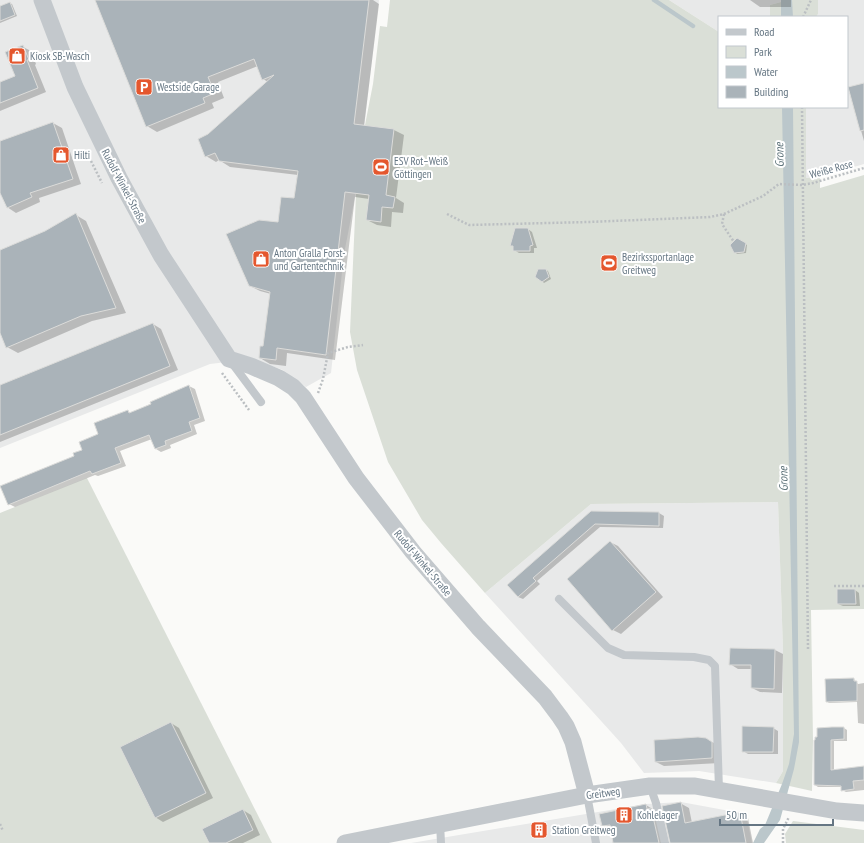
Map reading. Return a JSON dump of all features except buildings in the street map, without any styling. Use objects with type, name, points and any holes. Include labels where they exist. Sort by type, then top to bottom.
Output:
[{"type":"street","name":"Rudolf-Winkel-Straße","points":[[42,0],[75,87],[119,178],[161,255],[229,359],[251,366],[279,378],[293,387],[306,400],[356,478],[413,552],[472,621],[542,693],[557,712],[566,726],[573,742],[587,795]]},
{"type":"street","name":"Greitweg","points":[[345,843],[587,795],[650,786],[695,786],[837,811],[864,813]]},
{"type":"lane","name":"Rudolf-Winkel-Straße","points":[[229,359],[261,402]]},
{"type":"lane","points":[[559,599],[608,648],[624,655],[694,657],[709,660],[715,666],[719,790]]},
{"type":"lane","points":[[650,786],[656,803],[665,843]]},
{"type":"lane","points":[[587,795],[596,843]]},
{"type":"lane","points":[[440,823],[441,843]]},
{"type":"path","points":[[803,16],[811,0]]},
{"type":"path","points":[[802,108],[808,649]]},
{"type":"path","name":"Weiße Rose","points":[[724,214],[763,196],[779,184],[813,183],[864,168]]},
{"type":"path","points":[[447,214],[469,225],[686,219],[724,214],[722,224],[734,242]]},
{"type":"path","points":[[306,400],[318,394],[323,379],[328,353],[348,347],[363,345]]},
{"type":"path","points":[[834,586],[864,586]]},
{"type":"path","points":[[0,824],[2,831]]},
{"type":"shaded area","points":[[0,0],[379,0],[358,181],[344,254],[331,373],[306,387],[283,370],[252,359],[210,364],[0,448]]},
{"type":"shaded area","points":[[669,0],[781,0],[781,2],[770,5],[770,16],[718,16],[718,31]]},
{"type":"shaded area","points":[[818,0],[864,0],[864,164],[820,177],[806,178],[806,108],[848,108],[848,16],[817,16]]},
{"type":"shaded area","points":[[778,502],[783,650],[783,771],[776,783],[699,771],[644,773],[621,743],[485,593],[591,504]]},
{"type":"shaded area","points":[[681,802],[746,814],[752,843],[411,843],[646,804]]},
{"type":"green space","name":"Bezirkssportanlage Greitweg","points":[[390,0],[669,0],[718,31],[718,108],[806,108],[806,178],[820,177],[820,188],[864,175],[864,609],[811,610],[813,741],[812,791],[776,783],[783,771],[783,650],[778,502],[591,504],[485,593],[422,520],[388,462],[357,370],[350,332],[356,194],[365,125],[373,84],[380,26],[387,27]]},
{"type":"green space","points":[[781,0],[818,0],[818,14],[817,16],[770,16],[770,5],[781,2]]},
{"type":"green space","points":[[87,478],[272,843],[0,843],[0,513]]},
{"type":"green space","points":[[793,821],[864,830],[864,843],[786,843],[785,834]]},
{"type":"water","points":[[781,0],[792,0],[793,16],[781,16]]},
{"type":"water","points":[[782,108],[793,108],[799,742],[794,769],[780,820],[764,843],[753,843],[760,829],[765,825],[782,784],[789,764],[794,734]]},
{"type":"waterway","points":[[654,0],[693,26]]},
{"type":"place","name":"Kiosk SB-Wasch","points":[[17,56]]},
{"type":"place","name":"Westside Garage","points":[[144,87]]},
{"type":"place","name":"Hilti","points":[[61,155]]},
{"type":"place","name":"ESV Rot–Weìß Göttingen","points":[[381,167]]},
{"type":"place","name":"Anton Gralla Forst- und Gartentechnik","points":[[261,259]]},
{"type":"place","name":"Bezirkssportanlage Greitweg","points":[[609,263]]},
{"type":"place","name":"Kohlelager","points":[[624,815]]},
{"type":"place","name":"Station Greitweg","points":[[539,830]]},
{"type":"water label","name":"Grone","points":[[779,155]]},
{"type":"water label","name":"Grone","points":[[783,479]]}]
